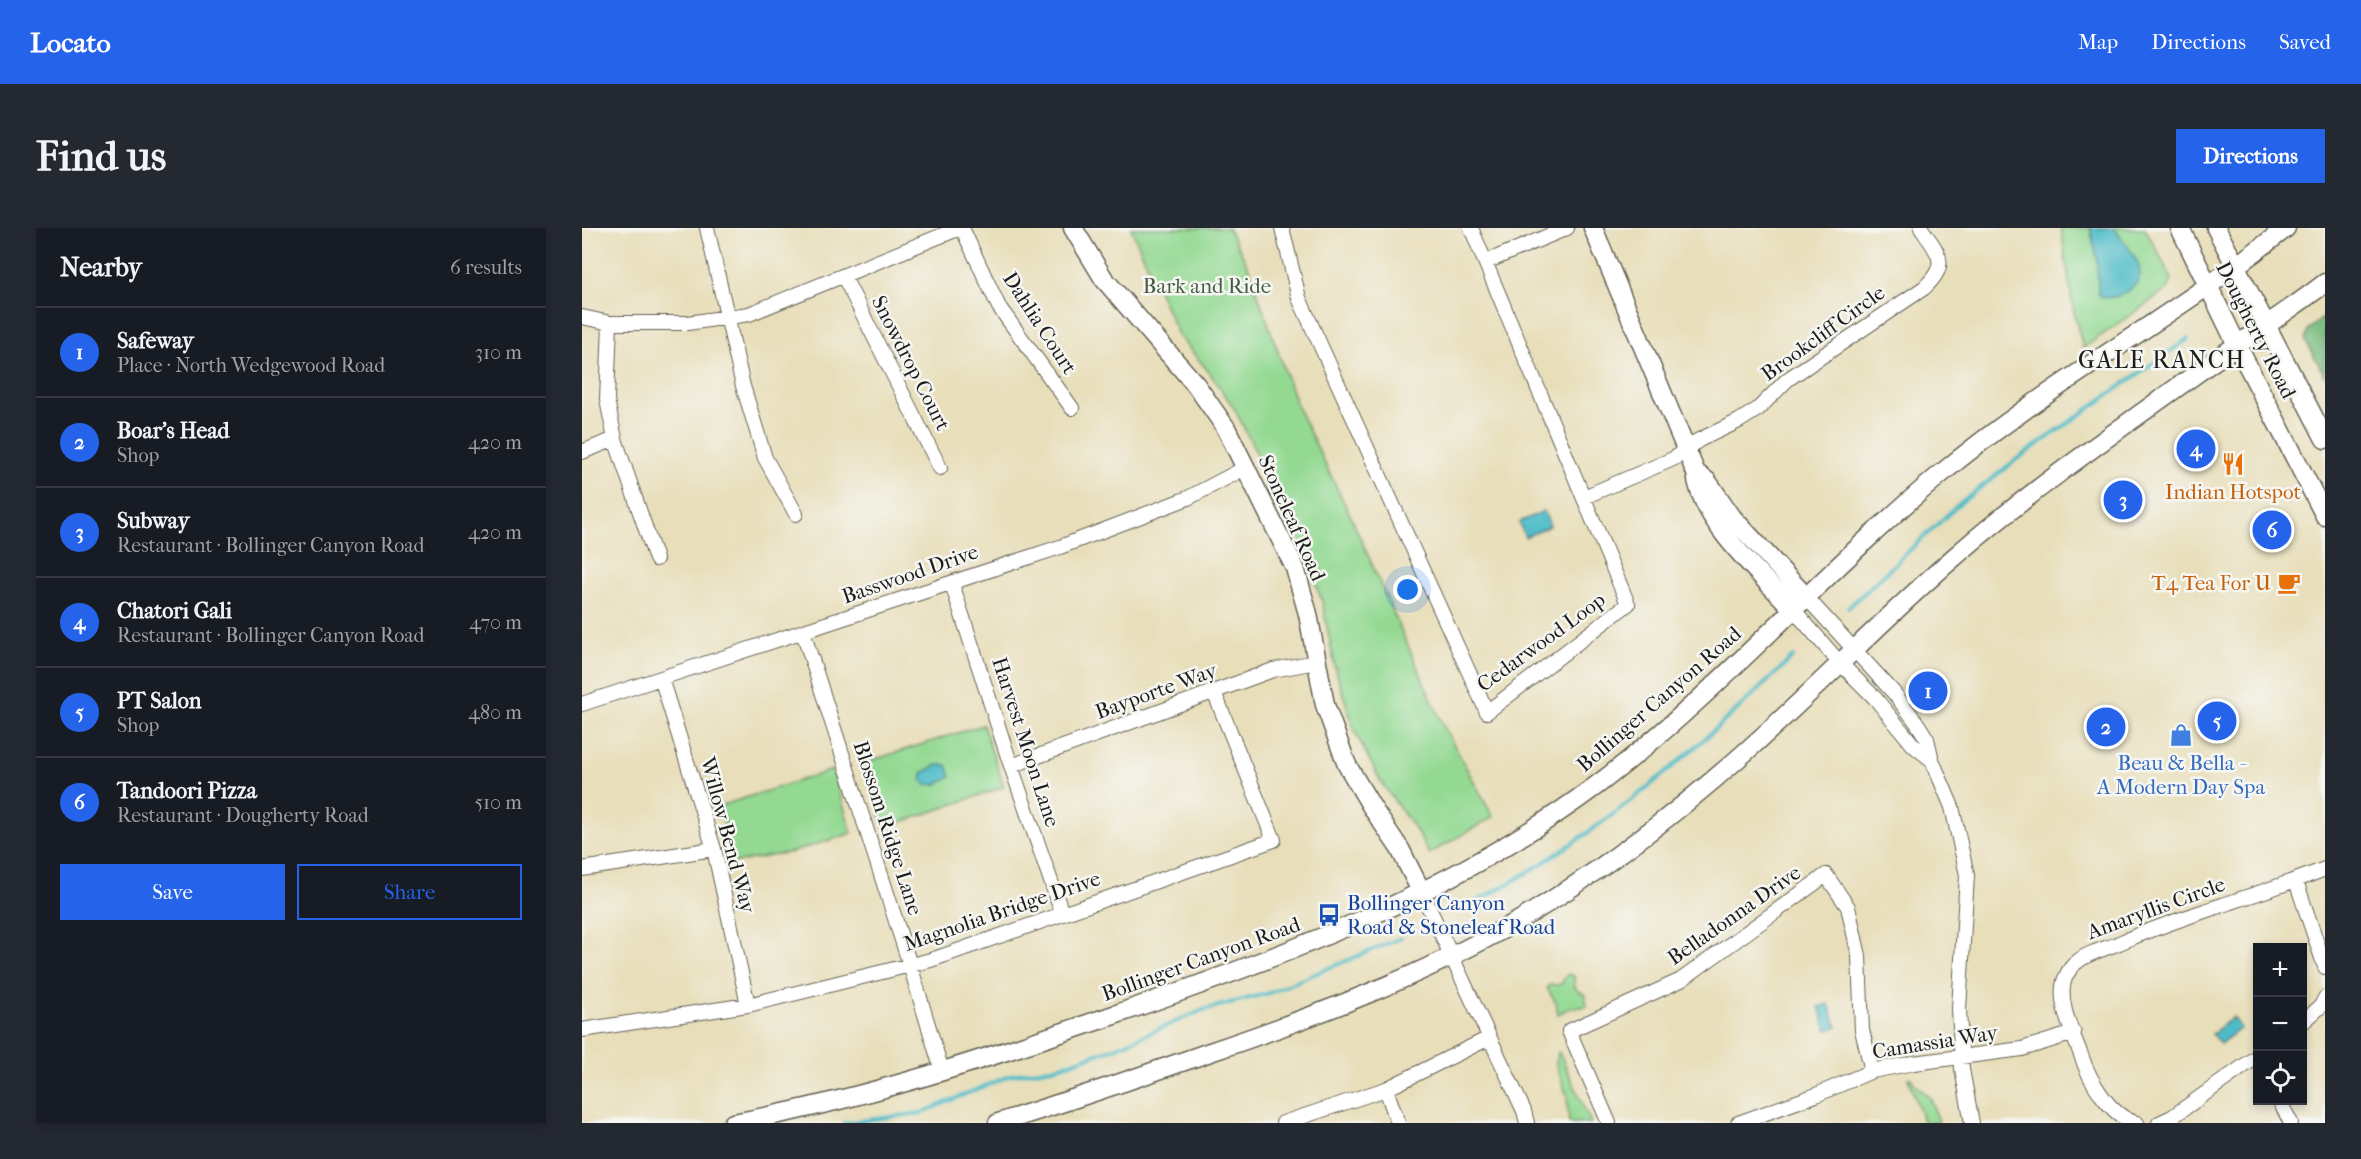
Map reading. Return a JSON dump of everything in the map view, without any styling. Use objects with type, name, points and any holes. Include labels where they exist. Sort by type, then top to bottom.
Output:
[{"type":"main road","name":"Stoneleaf Road","points":[[1073,228],[1104,279],[1196,385],[1217,413],[1295,568],[1308,614],[1325,705],[1347,765],[1400,849],[1422,893]]},
{"type":"main road","points":[[1593,228],[1696,472],[1697,487],[1716,522],[1743,556],[1800,603]]},
{"type":"main road","name":"Dougherty Road","points":[[2180,228],[2325,516]]},
{"type":"main road","name":"Dougherty Road","points":[[2216,228],[2325,439]]},
{"type":"main road","name":"Bollinger Canyon Road","points":[[733,1123],[862,1094],[1043,1039],[1222,978],[1359,923],[1422,893],[1543,823],[1595,786],[1694,704],[1937,476],[1985,440],[2208,287],[2286,228]]},
{"type":"main road","points":[[998,1123],[1061,1104],[1303,1020],[1399,982],[1518,921],[1581,882],[1636,843],[1745,753],[1852,650],[1995,524],[2237,345],[2325,283]]},
{"type":"street","points":[[707,228],[742,386],[765,458],[796,514]]},
{"type":"street","points":[[582,317],[610,323],[688,323],[749,315],[961,228]]},
{"type":"street","name":"Dahlia Court","points":[[961,228],[999,307],[1072,408]]},
{"type":"street","name":"Cedarwood Loop","points":[[1282,228],[1299,298],[1487,712],[1628,604],[1471,228]]},
{"type":"street","points":[[1486,262],[1567,228]]},
{"type":"street","name":"Brookcliff Circle","points":[[1584,497],[1673,459],[1686,449],[1749,415],[1788,379],[1914,294],[1935,277],[1941,264],[1939,256],[1921,228]]},
{"type":"street","name":"Snowdrop Court","points":[[844,277],[940,468]]},
{"type":"street","points":[[610,323],[607,400],[615,439],[656,559]]},
{"type":"street","points":[[582,452],[615,439]]},
{"type":"street","name":"Basswood Drive","points":[[582,704],[952,584],[1122,525],[1188,498],[1245,468]]},
{"type":"street","name":"Harvest Moon Lane","points":[[952,584],[1062,913]]},
{"type":"street","points":[[1800,603],[1852,650],[1894,693],[1917,723],[1927,739],[1932,760],[1952,807],[1967,875],[1959,1009],[1965,1095],[1972,1123]]},
{"type":"street","points":[[1800,603],[1839,662],[1875,698],[1914,746],[1932,760]]},
{"type":"street","name":"Blossom Ridge Lane","points":[[803,632],[942,1071]]},
{"type":"street","name":"Bayporte Way","points":[[1011,766],[1273,670],[1316,662]]},
{"type":"street","name":"Willow Bend Way","points":[[661,678],[714,849],[748,1005]]},
{"type":"street","name":"Magnolia Bridge Drive","points":[[582,1030],[748,1005],[931,960],[1274,840],[1214,692]]},
{"type":"street","points":[[582,869],[714,849]]},
{"type":"street","name":"Amaryllis Circle","points":[[2137,1123],[2130,1122],[2117,1113],[2084,1065],[2062,990],[2066,976],[2077,962],[2087,956],[2136,936],[2325,869]]},
{"type":"street","name":"Belladonna Drive","points":[[1610,1123],[1569,1031],[1681,980],[1826,875],[1848,907],[1859,956],[1862,1030],[1872,1071]]},
{"type":"street","points":[[2296,881],[2325,967]]},
{"type":"street","points":[[1422,893],[1524,1111],[1527,1123]]},
{"type":"street","points":[[2307,1019],[2321,1006],[2325,998]]},
{"type":"street","name":"Camassia Way","points":[[1738,1123],[1816,1095],[1872,1071],[1914,1063],[2022,1049],[2074,1033]]},
{"type":"street","points":[[1283,1123],[1386,1089],[1489,1038]]},
{"type":"street","points":[[2159,1123],[2172,1117],[2253,1062]]},
{"type":"street","points":[[1386,1089],[1398,1123]]},
{"type":"street","points":[[2281,1105],[2291,1123]]},
{"type":"green space","name":"Bark and Ride","points":[[1131,228],[1228,228],[1248,266],[1297,406],[1351,517],[1443,725],[1493,817],[1429,854],[1417,832],[1381,782],[1355,732],[1335,668],[1322,601],[1298,536],[1234,408],[1209,372],[1178,335]]},
{"type":"green space","points":[[2061,228],[2145,228],[2172,279],[2168,289],[2083,348],[2073,308]]},
{"type":"green space","points":[[2325,316],[2325,376],[2305,340],[2308,330]]},
{"type":"green space","points":[[983,725],[1004,787],[884,828],[863,763]]},
{"type":"green space","points":[[832,770],[852,833],[792,852],[733,863],[720,806]]},
{"type":"green space","points":[[1568,974],[1574,976],[1575,988],[1585,995],[1587,1006],[1567,1009],[1558,1014],[1556,1003],[1547,988],[1549,985],[1560,984]]},
{"type":"green space","points":[[1558,1052],[1591,1123],[1569,1123],[1567,1096],[1556,1064]]},
{"type":"green space","points":[[1908,1078],[1911,1078],[1930,1098],[1938,1117],[1938,1123],[1924,1123]]},
{"type":"water","points":[[2090,228],[2114,228],[2132,252],[2139,268],[2139,276],[2136,284],[2125,293],[2104,298],[2098,292],[2097,259]]},
{"type":"water","points":[[1544,511],[1550,526],[1525,537],[1519,522]]},
{"type":"water","points":[[937,765],[947,765],[951,777],[938,784],[926,785],[921,779],[922,773]]},
{"type":"water","points":[[1829,1004],[1837,1027],[1827,1030],[1819,1007]]},
{"type":"water","points":[[2233,1017],[2241,1028],[2220,1044],[2212,1034]]},
{"type":"waterway","points":[[1848,608],[1958,505],[2017,459],[2188,339]]},
{"type":"waterway","points":[[1469,905],[1558,853],[1600,824],[1680,760],[1793,657]]},
{"type":"waterway","points":[[844,1123],[921,1113],[1011,1075],[1058,1067],[1115,1048],[1203,1010],[1269,993],[1401,938]]},
{"type":"place","name":"Chatori Gali","points":[[2196,449]]},
{"type":"place","name":"Indian Hotspot","points":[[2233,464]]},
{"type":"place","name":"Subway","points":[[2123,500]]},
{"type":"place","name":"Tandoori Pizza","points":[[2272,530]]},
{"type":"place","name":"T4 Tea For U","points":[[2289,583]]},
{"type":"place","name":"Safeway","points":[[1928,691]]},
{"type":"place","name":"PT Salon","points":[[2217,721]]},
{"type":"place","name":"Boar's Head","points":[[2106,727]]},
{"type":"place","name":"Beau & Bella - A Modern Day Spa","points":[[2181,735]]},
{"type":"place","name":"Bollinger Canyon Road & Stoneleaf Road","points":[[1329,915]]},
{"type":"district","name":"GALE RANCH","points":[[2162,360]]}]
